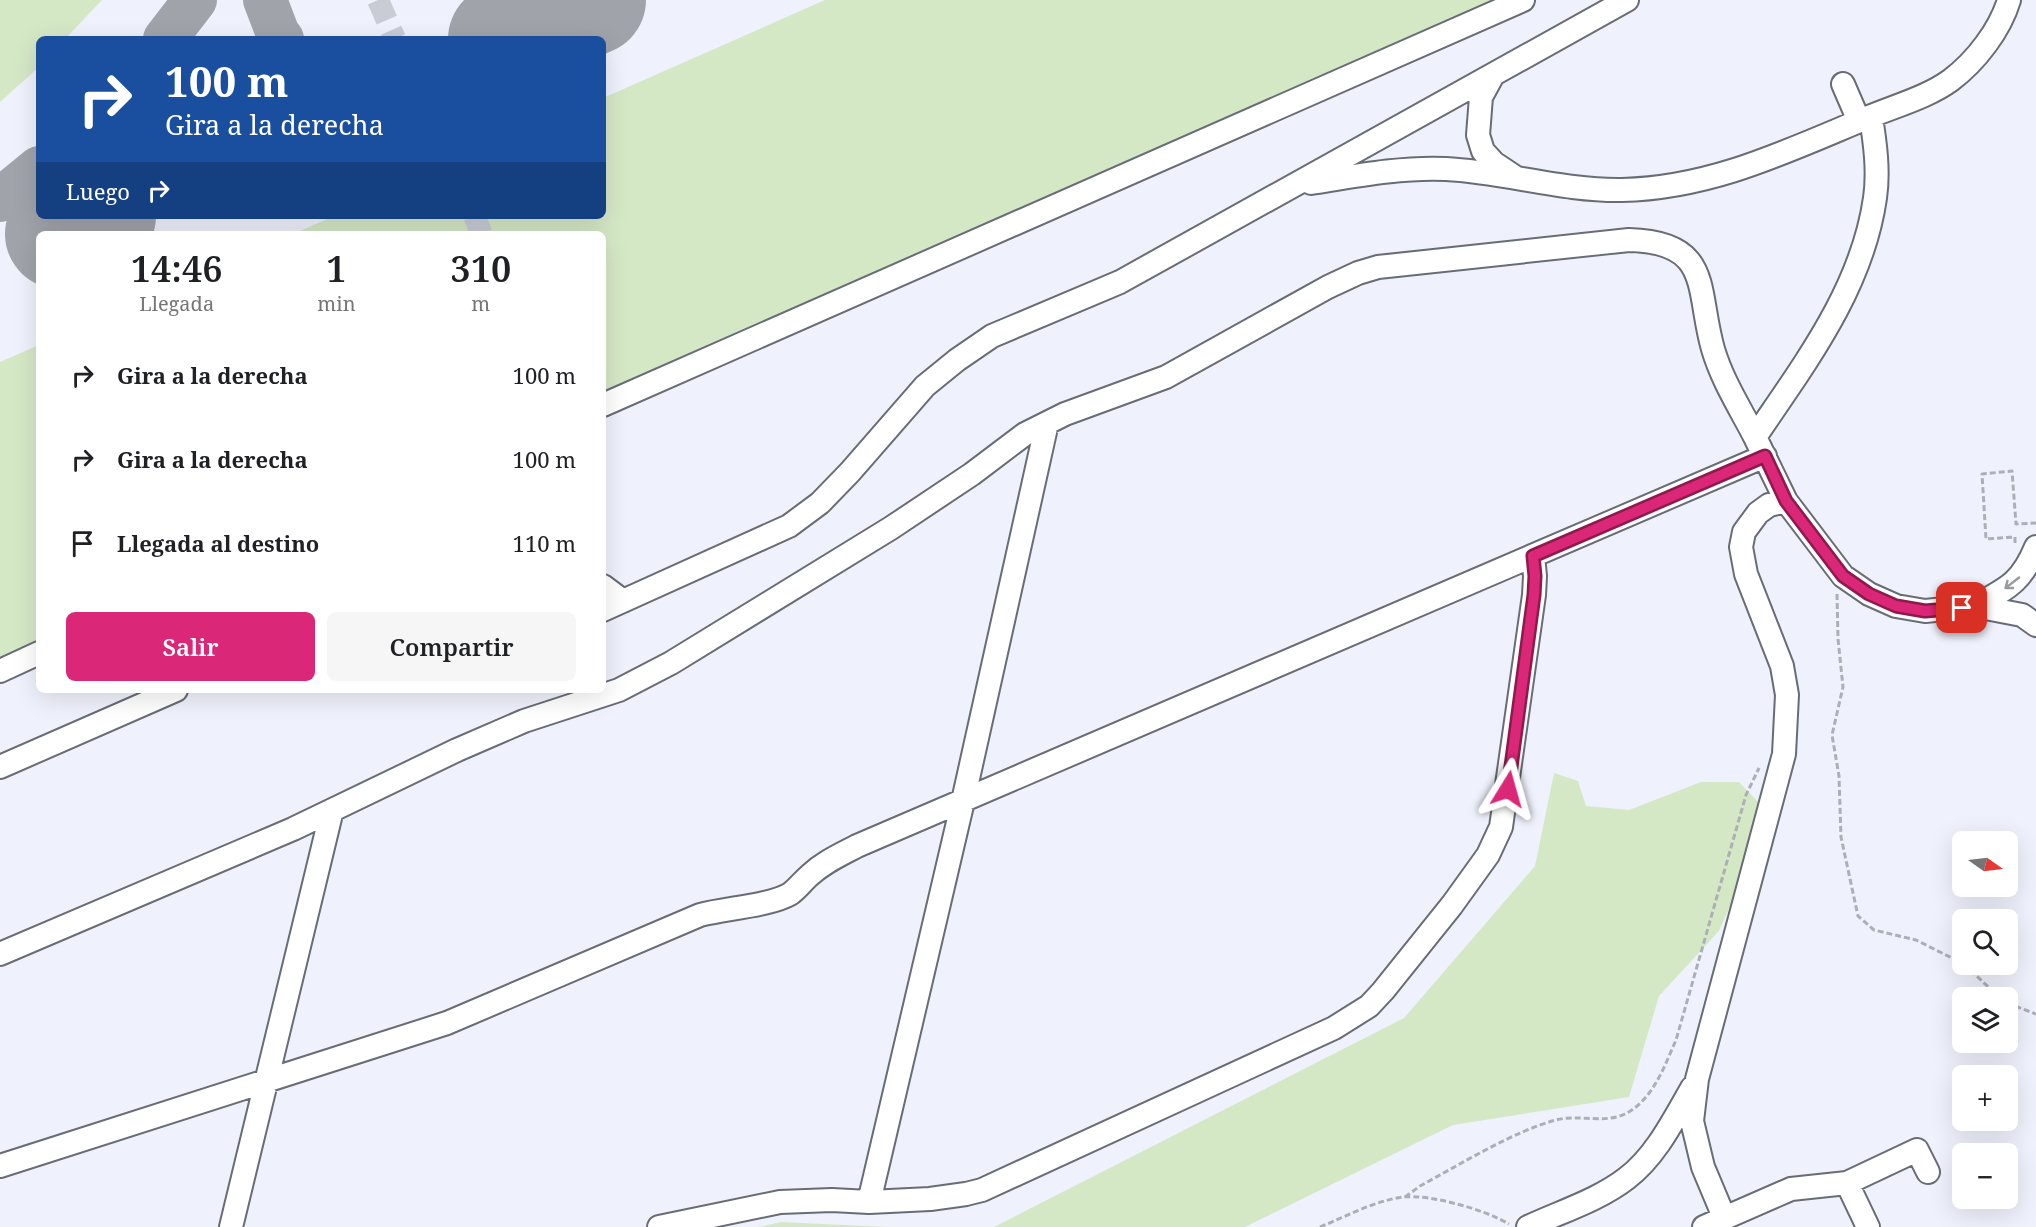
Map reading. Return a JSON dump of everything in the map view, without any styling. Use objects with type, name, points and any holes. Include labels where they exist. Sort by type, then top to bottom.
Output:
[{"type":"lane","points":[[606,404],[1522,0]]},
{"type":"lane","points":[[606,592],[613,606],[789,526],[820,502],[850,472],[925,386],[992,336],[1120,282],[1627,0]]},
{"type":"lane","points":[[1296,185],[1401,170],[1446,169],[1621,190],[1681,185],[1720,176],[1750,166],[1928,93],[1951,80],[1992,36],[2009,0]]},
{"type":"lane","points":[[1493,75],[1481,97],[1478,112],[1478,135],[1483,151],[1494,163],[1518,179]]},
{"type":"lane","points":[[0,1166],[447,1023],[700,915],[725,908],[774,901],[792,893],[830,860],[1533,556],[1760,447],[1830,324],[1859,260],[1876,198],[1876,150],[1865,119],[1843,84]]},
{"type":"lane","points":[[0,954],[293,829],[457,750],[524,722],[619,690],[671,663],[891,528],[972,474],[1025,434],[1065,414],[1167,377],[1328,286],[1378,267],[1629,240],[1661,243],[1673,249],[1691,264],[1702,290],[1712,347],[1723,377],[1786,501],[1843,576],[1869,594],[1896,606],[1925,611],[1975,606],[2022,615],[2036,625]]},
{"type":"lane","points":[[869,1202],[963,801],[1047,423]]},
{"type":"lane","points":[[1786,501],[1769,505],[1758,513],[1744,532],[1741,547],[1746,574],[1782,666],[1787,695],[1784,754],[1697,1079],[1692,1121],[1714,1222],[1791,1189],[1847,1183],[1917,1150],[1928,1172]]},
{"type":"lane","points":[[1975,606],[2016,582],[2028,567],[2036,547]]},
{"type":"lane","points":[[658,1227],[780,1202],[832,1200],[869,1202],[952,1197],[993,1186],[1326,1032],[1369,1006],[1452,905],[1488,855],[1501,827],[1534,595],[1533,556]]},
{"type":"lane","points":[[0,671],[36,654]]},
{"type":"lane","points":[[0,767],[169,693]]},
{"type":"lane","points":[[231,1227],[332,810]]},
{"type":"lane","points":[[1528,1227],[1597,1196],[1627,1178],[1652,1153],[1697,1079]]},
{"type":"lane","points":[[1847,1183],[1868,1227]]},
{"type":"path","points":[[2015,537],[1986,539],[1982,474],[2012,471],[2016,524],[2036,523]]},
{"type":"path","points":[[1843,576],[1837,604],[1843,687],[1832,735],[1839,776],[1841,837],[1858,916],[1874,930],[1916,940],[1952,958]]},
{"type":"path","points":[[1405,1197],[1420,1186],[1527,1130],[1558,1119],[1605,1118],[1624,1114],[1647,1096],[1663,1071],[1676,1040],[1746,795],[1763,760]]},
{"type":"path","points":[[1975,975],[1988,987]]},
{"type":"path","points":[[2018,1007],[2036,1014]]},
{"type":"path","points":[[1320,1227],[1372,1205],[1405,1197],[1471,1208],[1500,1218],[1514,1227]]},
{"type":"green space","points":[[0,0],[102,0],[68,36],[36,36],[36,70],[0,102]]},
{"type":"green space","points":[[825,0],[1523,0],[606,404],[606,231],[300,231],[327,219],[606,219],[606,97]]},
{"type":"green space","points":[[36,346],[36,654],[0,671],[0,362]]},
{"type":"green space","points":[[1554,773],[1578,781],[1586,806],[1629,810],[1701,782],[1739,782],[1760,804],[1751,859],[1719,931],[1659,996],[1629,1097],[1453,1125],[1245,1227],[994,1227],[1404,1018],[1535,866]]},
{"type":"green space","points":[[781,1222],[887,1227],[758,1227]]},
{"type":"taxiway","points":[[167,36],[195,0]]},
{"type":"taxiway","points":[[265,0],[280,36]]},
{"type":"taxiway","points":[[0,200],[36,170]]},
{"type":"runway","points":[[510,36],[591,0]]},
{"type":"runway","points":[[67,231],[94,219]]},
{"type":"tunnel","points":[[378,0],[394,36]]},
{"type":"tunnel","points":[[475,219],[481,231]]},
{"type":"route","points":[[1508,789],[1534,595],[1533,556],[1765,456],[1786,501],[1843,576],[1869,594],[1896,606],[1925,611],[1962,608]]}]
